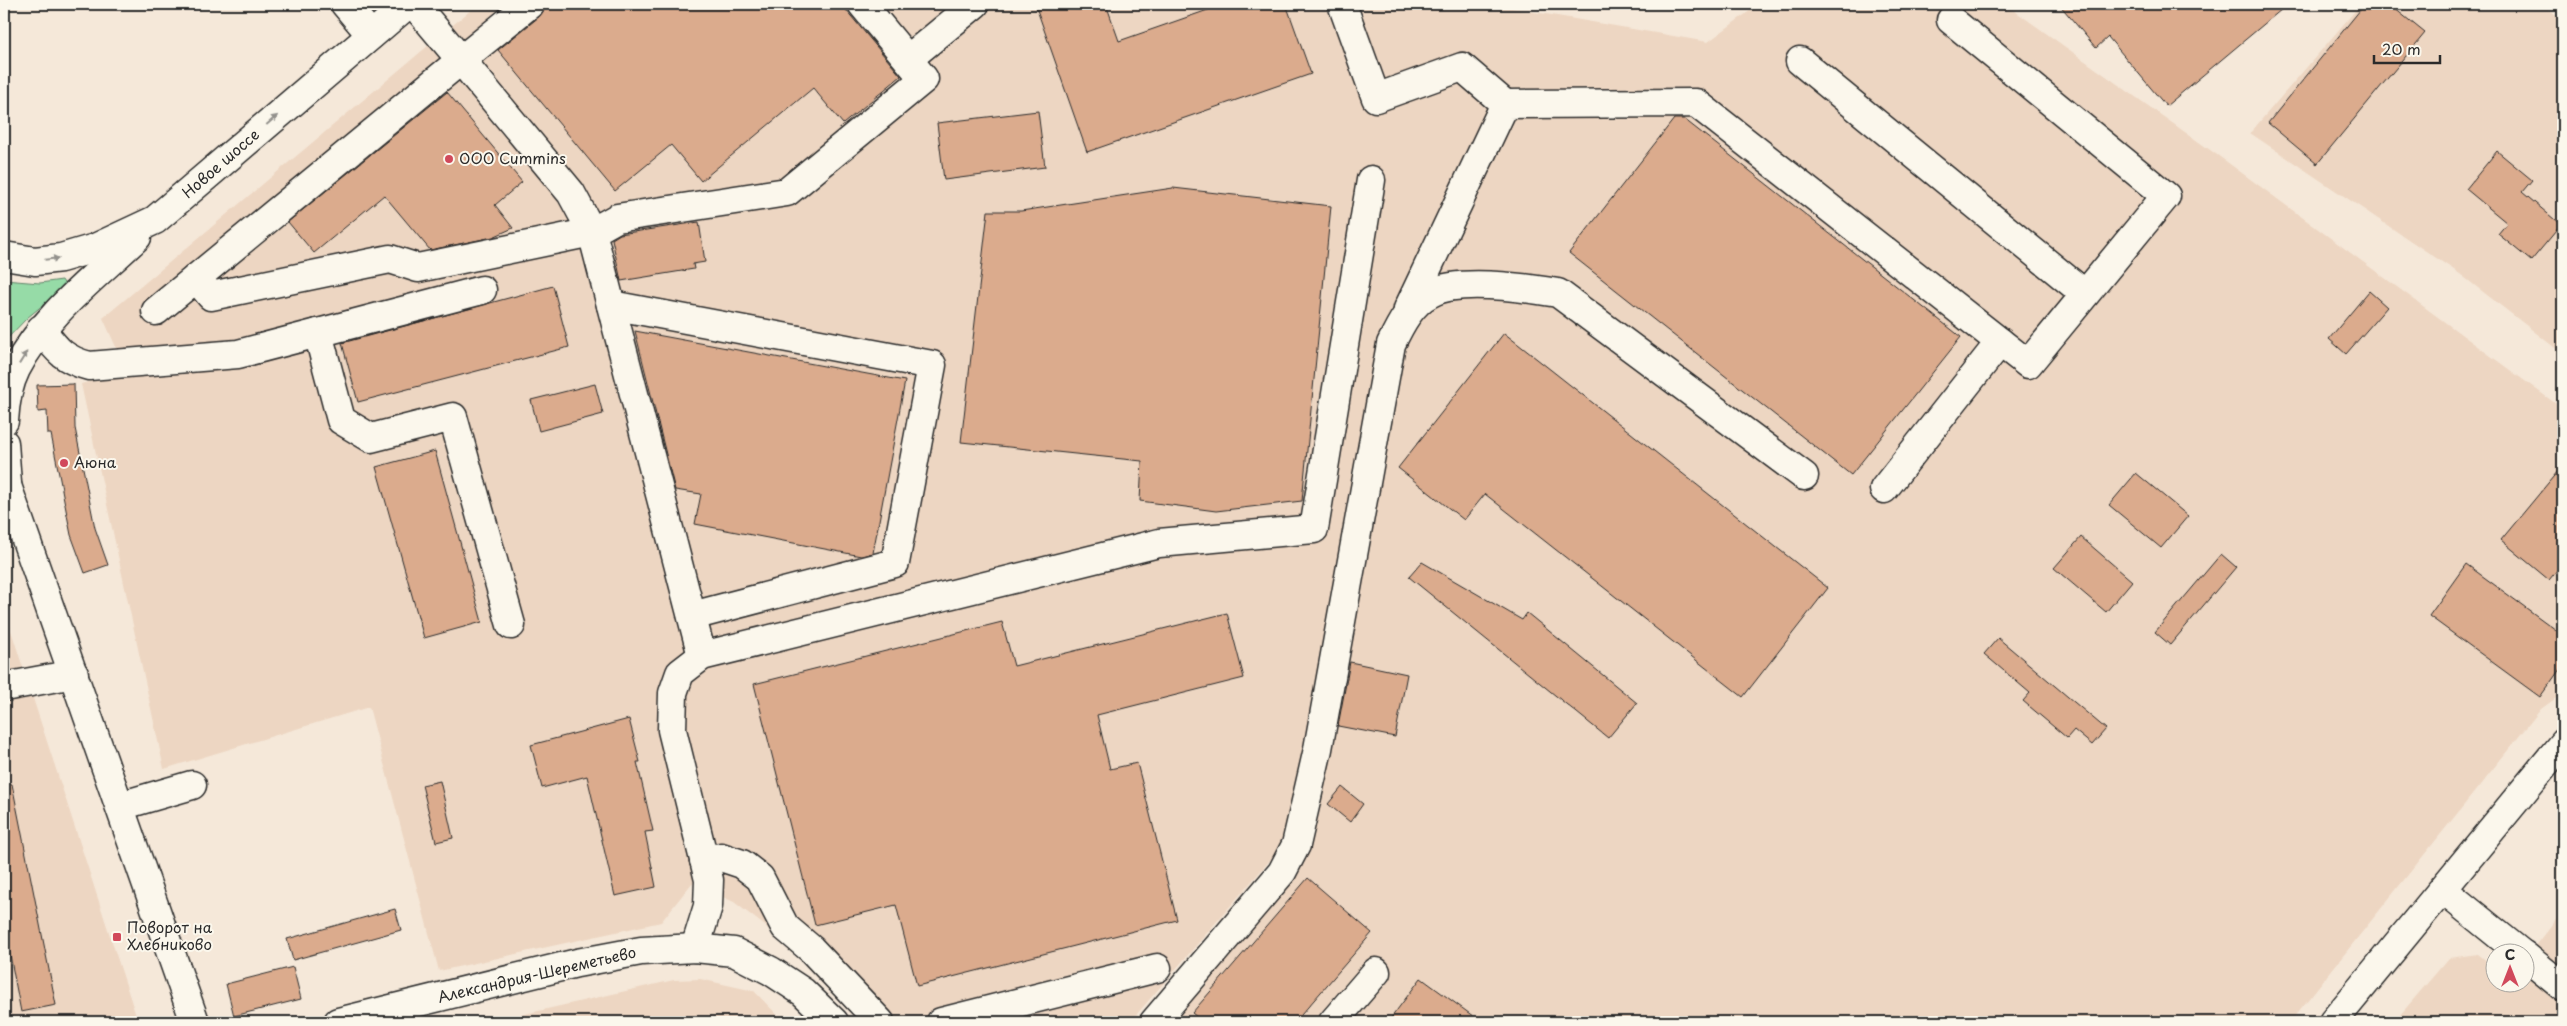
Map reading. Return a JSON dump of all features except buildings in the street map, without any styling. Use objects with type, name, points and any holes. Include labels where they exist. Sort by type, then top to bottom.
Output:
[{"type":"main road","points":[[345,4],[372,35]]},
{"type":"main road","name":"Новое шоссе","points":[[4,256],[35,261],[61,258],[96,248],[155,220],[408,4]]},
{"type":"main road","points":[[414,4],[571,193],[592,232],[702,656]]},
{"type":"main road","points":[[156,311],[530,4]]},
{"type":"main road","points":[[196,278],[210,296],[390,259],[418,268],[592,232],[617,218],[787,192],[924,79],[862,4]]},
{"type":"main road","points":[[908,59],[975,4]]},
{"type":"main road","points":[[1342,4],[1376,98],[1462,67],[1505,104],[1696,103],[2028,364],[2166,196],[1951,20]]},
{"type":"main road","points":[[1800,61],[2085,294]]},
{"type":"main road","points":[[1154,1022],[1282,872],[1296,845],[1318,749],[1391,344],[1424,271],[1505,104]]},
{"type":"main road","points":[[695,948],[708,906],[709,880],[672,730],[673,693],[680,673],[702,656],[1159,543],[1314,529],[1371,180]]},
{"type":"main road","points":[[4,421],[6,398],[15,370],[41,329],[155,220]]},
{"type":"main road","points":[[1404,318],[1430,293],[1449,287],[1515,286],[1558,293],[1804,476]]},
{"type":"main road","points":[[41,329],[56,350],[70,361],[89,366],[238,354],[482,290]]},
{"type":"main road","points":[[611,305],[932,365],[895,563],[692,616]]},
{"type":"main road","points":[[318,333],[341,420],[371,438],[453,417],[511,625]]},
{"type":"main road","points":[[1884,489],[2000,342]]},
{"type":"main road","points":[[4,442],[7,490],[74,674],[195,1022]]},
{"type":"main road","points":[[4,687],[74,674]]},
{"type":"main road","points":[[2334,1022],[2563,743]]},
{"type":"main road","points":[[120,806],[192,785]]},
{"type":"main road","points":[[704,860],[721,857],[742,864],[760,878],[784,927],[811,949],[880,1022]]},
{"type":"main road","points":[[2443,890],[2510,944]]},
{"type":"main road","name":"Александрия-Шереметьево","points":[[338,1022],[578,963],[641,951],[695,948],[734,952],[771,971],[803,992],[834,1022]]},
{"type":"main road","points":[[2534,962],[2562,983]]},
{"type":"main road","points":[[941,1022],[1157,968]]},
{"type":"main road","points":[[1333,1022],[1376,972]]},
{"type":"shaded area","points":[[478,4],[1488,4],[1708,42],[1759,4],[2005,4],[2227,162],[2563,409],[2563,693],[2541,709],[2290,1022],[1173,1022],[1307,858],[1285,843],[1130,1022],[866,1022],[803,955],[734,902],[692,883],[661,922],[439,971],[369,707],[164,769],[81,384],[121,373],[116,347],[103,318]]},
{"type":"shaded area","points":[[2361,4],[2543,4],[2563,21],[2563,354],[2460,274],[2250,133]]},
{"type":"shaded area","points":[[4,609],[138,1022],[4,1022]]},
{"type":"shaded area","points":[[2563,911],[2563,1022],[2394,1022],[2449,958],[2478,954],[2484,959],[2484,994],[2534,994],[2534,948]]},
{"type":"shaded area","points":[[700,979],[754,991],[784,1022],[490,1022],[674,980]]},
{"type":"green space","points":[[4,280],[40,283],[62,280],[66,286],[27,318],[4,342]]},
{"type":"place","name":"OOO Cummins","points":[[449,159]]},
{"type":"place","name":"Аюна","points":[[64,463]]},
{"type":"place","name":"Поворот на Хлебниково","points":[[117,937]]}]
